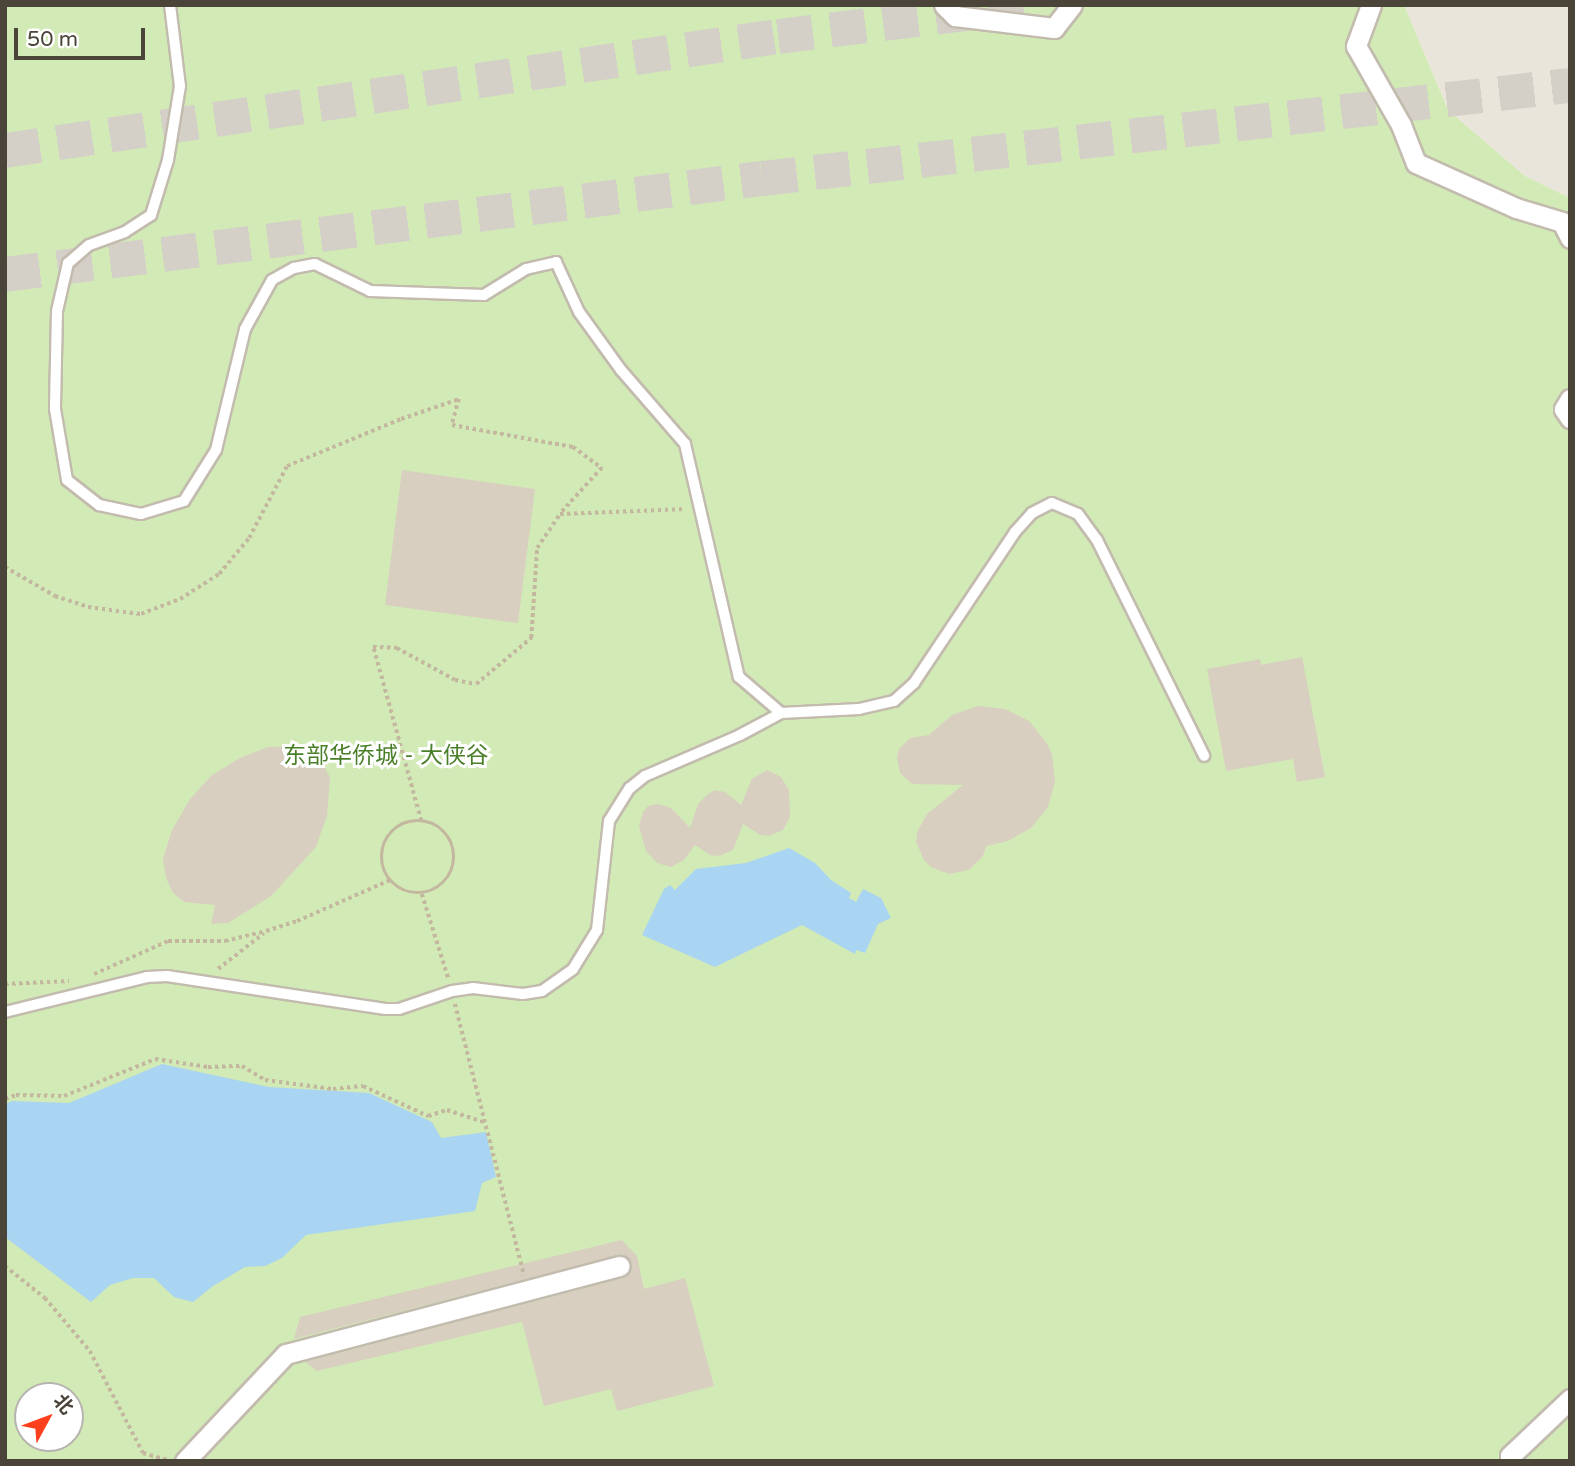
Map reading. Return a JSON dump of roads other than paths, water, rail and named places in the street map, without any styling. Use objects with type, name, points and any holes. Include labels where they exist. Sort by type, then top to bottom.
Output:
[{"type":"street","points":[[944,5],[955,16],[1054,28],[1072,5]]},
{"type":"street","points":[[1371,5],[1356,46],[1401,125],[1416,163],[1517,208],[1562,222],[1570,238]]},
{"type":"street","points":[[1570,399],[1564,409],[1570,418]]},
{"type":"street","points":[[185,1461],[286,1354],[620,1266]]},
{"type":"street","points":[[1510,1461],[1510,1455],[1570,1399]]},
{"type":"lane","points":[[170,5],[180,86],[168,160],[151,215],[125,232],[89,245],[68,263],[57,310],[55,409],[67,480],[99,505],[141,514],[184,501],[216,450],[245,329],[272,280],[294,268],[316,264],[370,291],[484,295],[526,269],[556,262],[579,312],[621,370],[685,444],[739,677],[781,713]]},
{"type":"lane","points":[[5,1012],[147,977],[201,981],[386,1009],[398,1009],[452,991],[496,989],[523,994],[542,991],[573,969],[597,930],[609,821],[631,788],[645,776],[740,735],[781,713],[859,709],[894,701],[904,694],[1015,533],[1032,513],[1052,503],[1078,514],[1097,540],[1204,756]]},
{"type":"water","points":[[789,848],[815,863],[831,880],[851,893],[849,898],[856,902],[863,889],[881,898],[891,918],[878,924],[865,953],[856,950],[855,954],[802,925],[715,967],[642,935],[664,889],[670,885],[675,890],[696,869],[746,863]]},
{"type":"water","points":[[162,1064],[269,1087],[369,1093],[432,1122],[441,1138],[486,1132],[496,1177],[482,1183],[475,1211],[306,1235],[282,1258],[265,1266],[245,1267],[213,1286],[193,1302],[174,1297],[154,1278],[133,1278],[110,1285],[91,1302],[5,1237],[5,1104],[12,1101],[69,1103]]},
{"type":"tunnel","points":[[5,150],[778,36],[1032,5]]},
{"type":"tunnel","points":[[5,274],[762,178],[1570,85]]},
{"type":"park label","name":"东部华侨城 - 大侠谷","points":[[386,756]]}]
